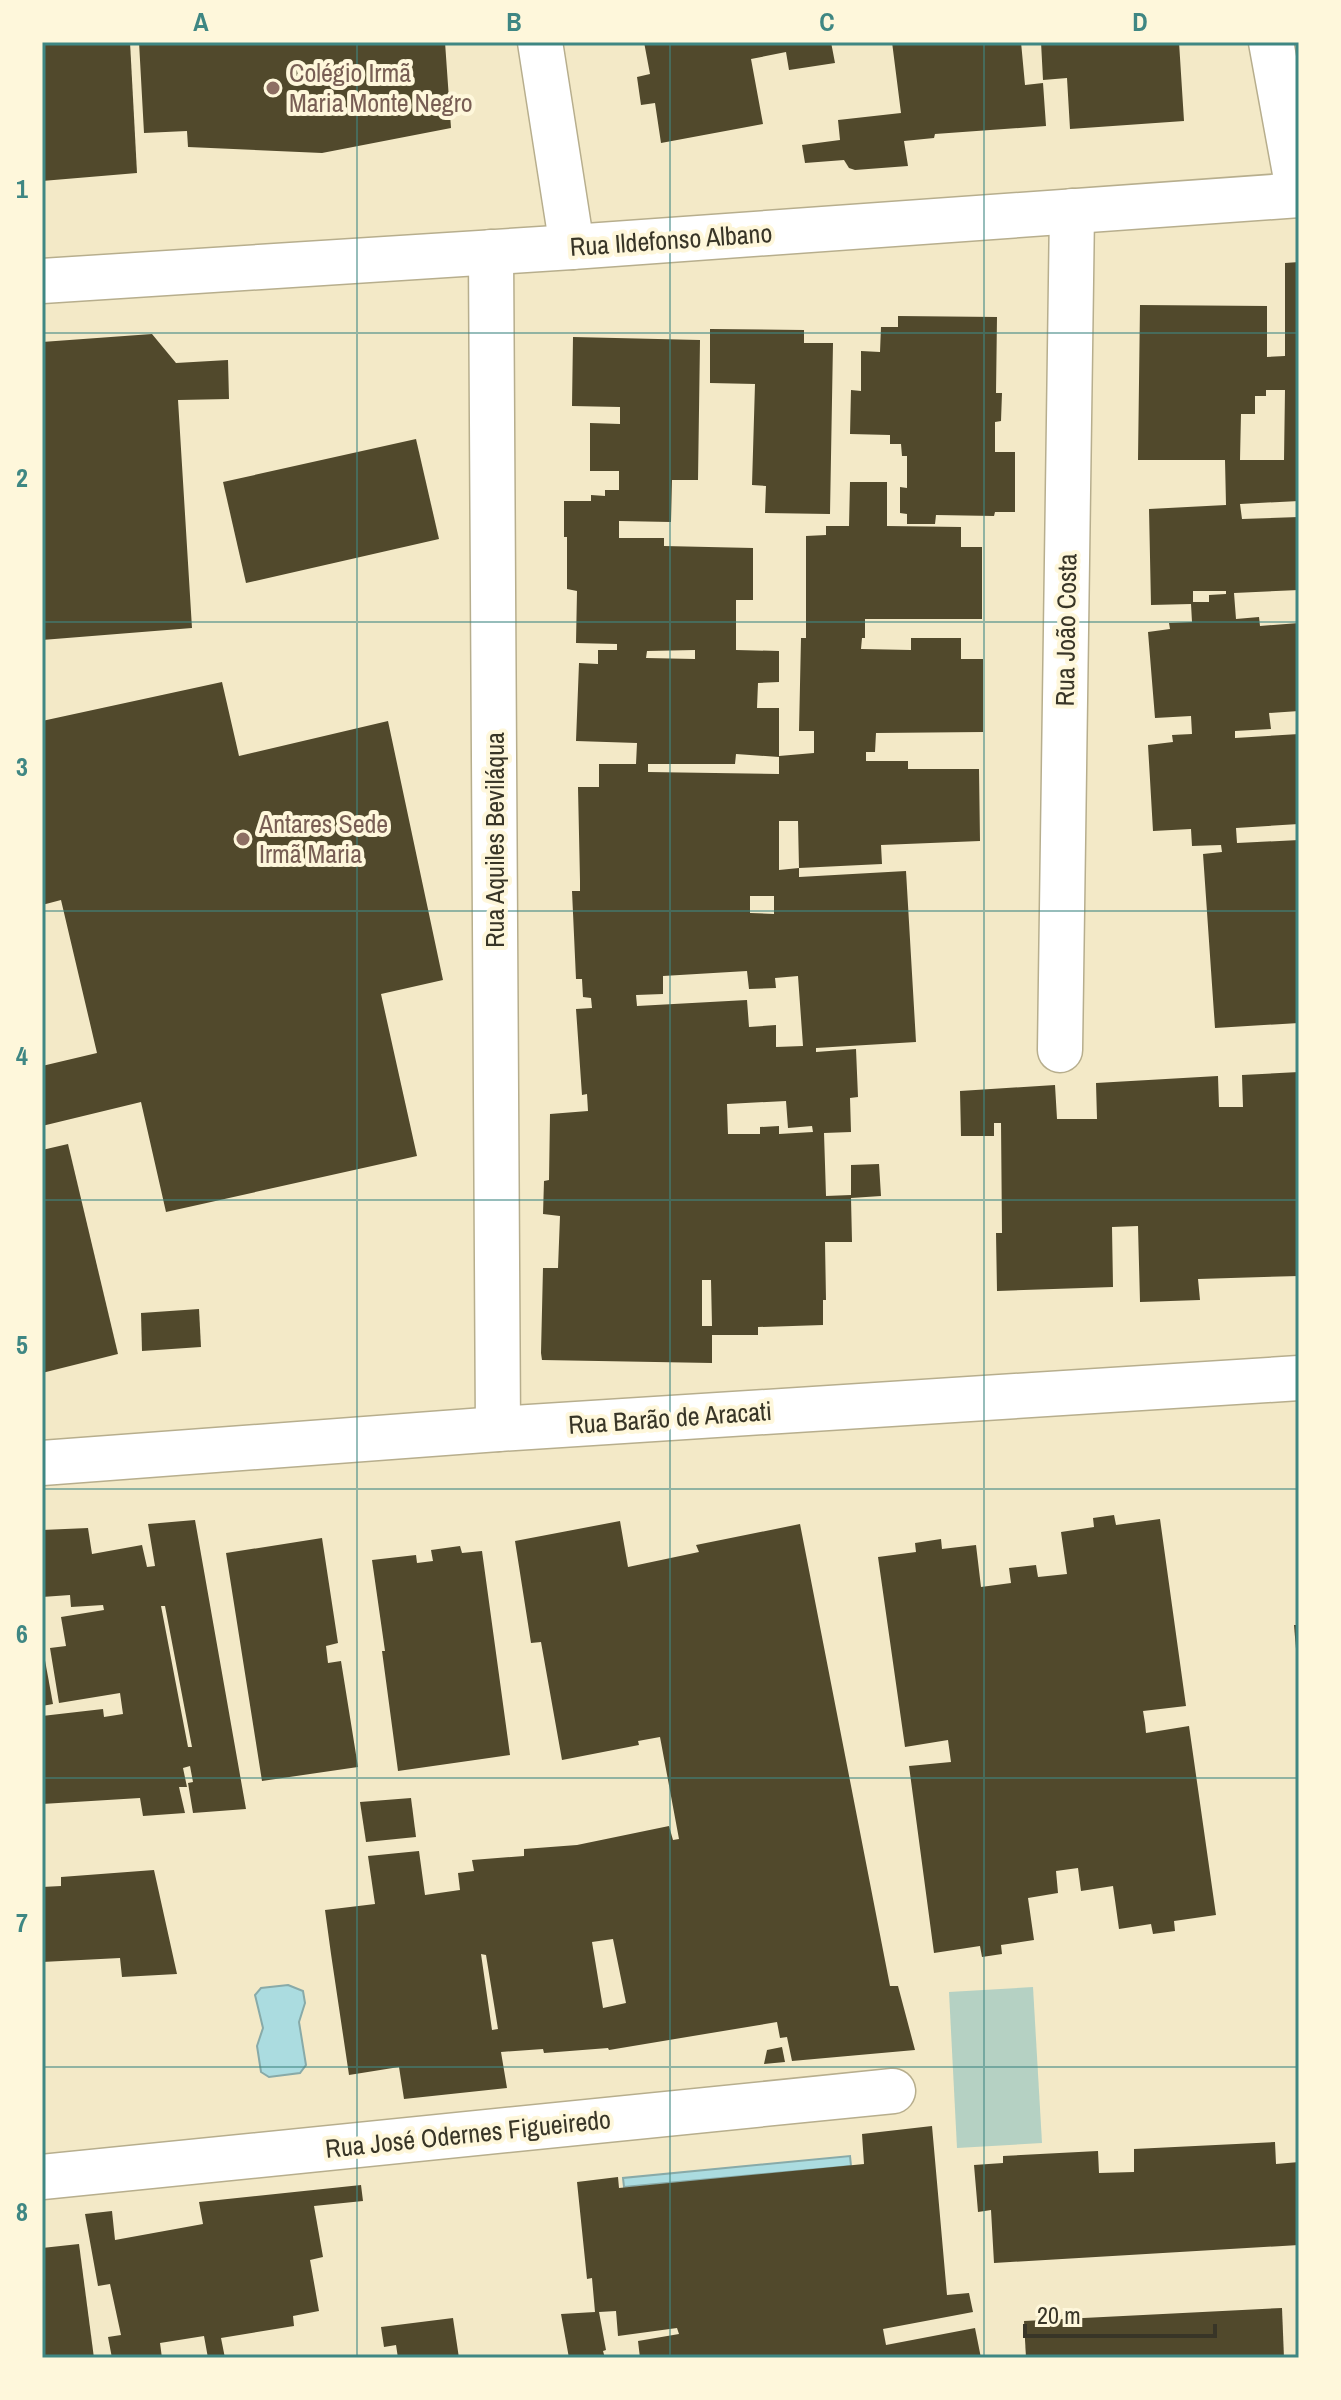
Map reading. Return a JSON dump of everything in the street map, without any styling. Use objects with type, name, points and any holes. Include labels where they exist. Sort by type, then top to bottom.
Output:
[{"type":"street","points":[[540,42],[572,247]]},
{"type":"street","points":[[1271,42],[1299,195]]},
{"type":"street","name":"Rua Ildefonso Albano","points":[[42,281],[1299,195]]},
{"type":"street","name":"Rua João Costa","points":[[1060,1050],[1072,211]]},
{"type":"street","name":"Rua Aquiles Beviláqua","points":[[491,252],[498,1429]]},
{"type":"street","name":"Rua Barão de Aracati","points":[[42,1463],[498,1429],[1299,1378]]},
{"type":"street","name":"Rua José Odernes Figueiredo","points":[[42,2177],[893,2091]]},
{"type":"green space","points":[[1033,1987],[1042,2143],[957,2148],[949,1992]]},
{"type":"water","points":[[288,1985],[303,1991],[305,2003],[299,2022],[306,2065],[300,2073],[269,2077],[261,2072],[257,2046],[263,2028],[255,1995],[261,1988]]},
{"type":"water","points":[[850,2156],[851,2166],[624,2187],[623,2178]]},
{"type":"building","points":[[42,42],[130,42],[137,173],[42,181]]},
{"type":"building","points":[[139,42],[445,42],[451,128],[322,153],[188,147],[187,131],[144,133]]},
{"type":"building","points":[[644,42],[831,42],[835,63],[789,70],[786,52],[751,59],[763,124],[661,143],[655,103],[641,105],[637,77],[650,74]]},
{"type":"building","points":[[892,42],[1021,42],[1025,85],[1043,83],[1046,126],[935,134],[934,138],[904,141],[908,166],[855,170],[849,168],[844,160],[805,163],[802,145],[840,140],[838,120],[901,113]]},
{"type":"building","points":[[1041,42],[1179,42],[1184,121],[1070,129],[1067,78],[1043,80]]},
{"type":"building","points":[[1299,262],[1299,501],[1240,504],[1242,519],[1299,517],[1299,590],[1234,593],[1236,619],[1259,617],[1260,626],[1299,623],[1299,711],[1269,713],[1271,729],[1235,731],[1235,738],[1299,734],[1299,824],[1236,828],[1237,843],[1299,840],[1299,1023],[1215,1028],[1203,854],[1222,852],[1221,845],[1192,846],[1191,829],[1153,831],[1148,745],[1173,742],[1172,735],[1192,734],[1191,716],[1155,718],[1148,632],[1170,629],[1169,623],[1192,622],[1191,604],[1151,605],[1149,509],[1226,505],[1225,460],[1138,460],[1140,305],[1267,306],[1267,357],[1285,356],[1285,263]],"holes":[[[1266,390],[1285,390],[1284,460],[1240,460],[1241,414],[1255,414],[1255,396],[1266,396]],[[1193,591],[1226,591],[1226,594],[1209,595],[1209,602],[1193,602]]]},
{"type":"building","points":[[898,316],[997,317],[996,393],[1002,393],[1001,421],[995,422],[995,452],[1015,452],[1015,512],[995,512],[994,516],[936,515],[935,524],[907,524],[907,514],[900,513],[900,487],[907,488],[907,456],[902,456],[901,444],[890,444],[890,435],[850,434],[851,390],[861,391],[861,351],[880,352],[881,327],[898,327]]},
{"type":"building","points":[[710,329],[804,330],[804,343],[833,343],[830,514],[765,513],[766,486],[752,485],[755,384],[710,383]]},
{"type":"building","points":[[152,334],[176,363],[228,360],[229,399],[178,400],[192,628],[42,640],[42,342]]},
{"type":"building","points":[[573,337],[700,340],[698,480],[672,480],[671,522],[619,521],[619,538],[664,538],[664,546],[753,548],[753,600],[736,600],[736,650],[779,651],[779,682],[758,683],[757,708],[779,708],[779,756],[814,753],[814,731],[799,731],[801,638],[806,638],[806,536],[826,535],[826,526],[849,526],[850,482],[887,482],[887,526],[961,527],[961,547],[982,547],[982,619],[865,619],[865,638],[862,638],[861,649],[911,650],[911,638],[961,638],[961,659],[983,659],[983,732],[876,733],[875,752],[866,752],[866,761],[908,761],[908,769],[979,769],[980,841],[881,845],[882,864],[799,868],[799,877],[906,871],[916,1042],[816,1048],[816,1052],[856,1049],[858,1097],[850,1098],[851,1132],[824,1133],[826,1196],[851,1195],[851,1165],[879,1164],[881,1196],[851,1198],[852,1242],[825,1242],[823,1325],[758,1327],[758,1335],[712,1335],[712,1363],[542,1360],[543,1268],[558,1268],[560,1216],[543,1214],[544,1181],[549,1180],[550,1114],[588,1111],[587,1094],[582,1095],[576,1009],[592,1008],[591,998],[583,997],[582,979],[576,979],[572,891],[580,891],[578,787],[599,787],[599,764],[636,764],[637,743],[576,741],[579,663],[598,664],[598,650],[617,650],[617,644],[576,643],[577,591],[567,589],[564,501],[591,501],[591,495],[605,496],[605,490],[619,490],[619,471],[590,471],[590,423],[620,424],[620,407],[572,406]],"holes":[[[695,650],[695,659],[646,658],[647,651]],[[736,754],[779,757],[779,774],[648,772],[648,764],[735,764]],[[779,821],[798,821],[799,868],[779,870]],[[750,896],[774,896],[774,914],[750,913]],[[747,971],[749,989],[776,988],[775,978],[798,976],[803,1046],[776,1047],[776,1025],[749,1027],[747,1000],[637,1006],[636,995],[663,994],[663,976]],[[786,1101],[788,1128],[812,1126],[813,1132],[779,1134],[779,1126],[760,1127],[760,1134],[728,1134],[727,1104]],[[702,1280],[711,1280],[712,1326],[702,1326]]]},
{"type":"building","points":[[416,439],[439,539],[246,583],[223,482]]},
{"type":"building","points":[[222,682],[239,756],[388,721],[443,980],[381,994],[417,1156],[166,1212],[141,1102],[42,1126],[42,1066],[97,1053],[61,900],[42,905],[42,721]]},
{"type":"building","points":[[1299,1072],[1299,1276],[1198,1279],[1200,1300],[1140,1302],[1138,1226],[1112,1227],[1113,1287],[997,1291],[996,1233],[1002,1233],[1001,1123],[994,1123],[994,1136],[961,1136],[960,1091],[1055,1085],[1057,1119],[1097,1119],[1096,1083],[1218,1076],[1219,1107],[1243,1107],[1242,1075]]},
{"type":"building","points":[[68,1144],[118,1354],[42,1373],[42,1150]]},
{"type":"building","points":[[199,1309],[201,1347],[142,1351],[141,1313]]},
{"type":"building","points":[[1114,1515],[1116,1525],[1160,1519],[1186,1706],[1143,1711],[1146,1733],[1189,1726],[1216,1915],[1174,1921],[1175,1931],[1153,1934],[1151,1924],[1119,1929],[1113,1886],[1081,1891],[1078,1868],[1056,1871],[1058,1893],[1028,1898],[1034,1940],[1001,1945],[1002,1954],[982,1957],[980,1946],[934,1953],[909,1766],[951,1762],[948,1740],[905,1747],[878,1557],[916,1552],[915,1543],[941,1539],[942,1549],[976,1545],[981,1587],[1011,1583],[1009,1568],[1036,1565],[1038,1577],[1067,1574],[1061,1532],[1094,1527],[1093,1518]]},
{"type":"building","points":[[195,1520],[246,1809],[193,1813],[188,1783],[193,1782],[190,1766],[183,1768],[187,1787],[179,1787],[185,1813],[143,1816],[140,1798],[42,1804],[42,1716],[103,1709],[104,1717],[123,1714],[120,1693],[59,1703],[50,1648],[66,1646],[61,1617],[104,1610],[103,1605],[71,1607],[70,1595],[42,1597],[42,1530],[88,1528],[92,1554],[142,1545],[147,1567],[155,1566],[148,1524]],"holes":[[[161,1606],[165,1606],[192,1747],[188,1747]]]},
{"type":"building","points":[[620,1521],[628,1567],[699,1552],[696,1545],[800,1524],[890,1986],[898,1986],[915,2050],[792,2061],[787,2037],[780,2038],[777,2022],[609,2050],[501,2052],[507,2088],[404,2099],[399,2067],[349,2075],[325,1910],[375,1904],[368,1856],[419,1851],[425,1895],[460,1890],[458,1873],[474,1871],[472,1860],[524,1856],[524,1849],[577,1845],[669,1826],[673,1840],[679,1839],[660,1737],[638,1741],[639,1745],[562,1760],[541,1642],[531,1643],[515,1541]],"holes":[[[613,1939],[626,2003],[603,2008],[592,1942]],[[481,1954],[486,1955],[498,2029],[492,2030]]]},
{"type":"building","points":[[322,1538],[338,1643],[326,1646],[328,1663],[341,1661],[358,1767],[262,1781],[226,1553]]},
{"type":"building","points":[[460,1546],[462,1553],[482,1551],[510,1755],[398,1771],[372,1560],[416,1555],[417,1563],[433,1561],[431,1550]]},
{"type":"building","points":[[1294,1625],[1299,1625],[1299,1661],[1297,1661]]},
{"type":"building","points":[[42,1644],[53,1704],[42,1706]]},
{"type":"building","points":[[411,1798],[416,1837],[366,1842],[360,1802]]},
{"type":"building","points":[[154,1870],[177,1974],[122,1977],[120,1958],[42,1962],[42,1887],[61,1886],[61,1877]]},
{"type":"building","points":[[782,2047],[785,2062],[764,2064],[767,2050]]},
{"type":"building","points":[[932,2126],[947,2295],[969,2293],[973,2312],[883,2329],[886,2345],[975,2328],[981,2358],[640,2358],[638,2341],[679,2334],[677,2328],[618,2336],[616,2311],[599,2312],[605,2358],[569,2358],[561,2314],[595,2312],[592,2278],[587,2279],[577,2182],[618,2177],[619,2188],[864,2164],[862,2134]]},
{"type":"building","points":[[1275,2142],[1276,2164],[1299,2162],[1299,2245],[994,2263],[991,2210],[978,2212],[974,2165],[1003,2163],[1003,2156],[1098,2151],[1099,2173],[1134,2172],[1134,2149]]},
{"type":"building","points":[[361,2185],[363,2201],[314,2206],[323,2257],[310,2260],[319,2311],[293,2316],[294,2326],[221,2338],[225,2358],[208,2358],[204,2336],[160,2343],[162,2358],[112,2358],[108,2337],[121,2335],[110,2284],[98,2286],[85,2214],[112,2211],[115,2240],[203,2224],[199,2202]]},
{"type":"building","points":[[79,2244],[94,2358],[42,2358],[42,2248]]},
{"type":"building","points":[[1282,2308],[1284,2358],[1026,2358],[1024,2321]]},
{"type":"building","points":[[453,2318],[459,2358],[398,2358],[396,2345],[384,2347],[381,2327]]},
{"type":"place","name":"Colégio Irmã Maria Monte Negro","points":[[273,88]]},
{"type":"place","name":"Antares Sede Irmã Maria","points":[[243,839]]}]
